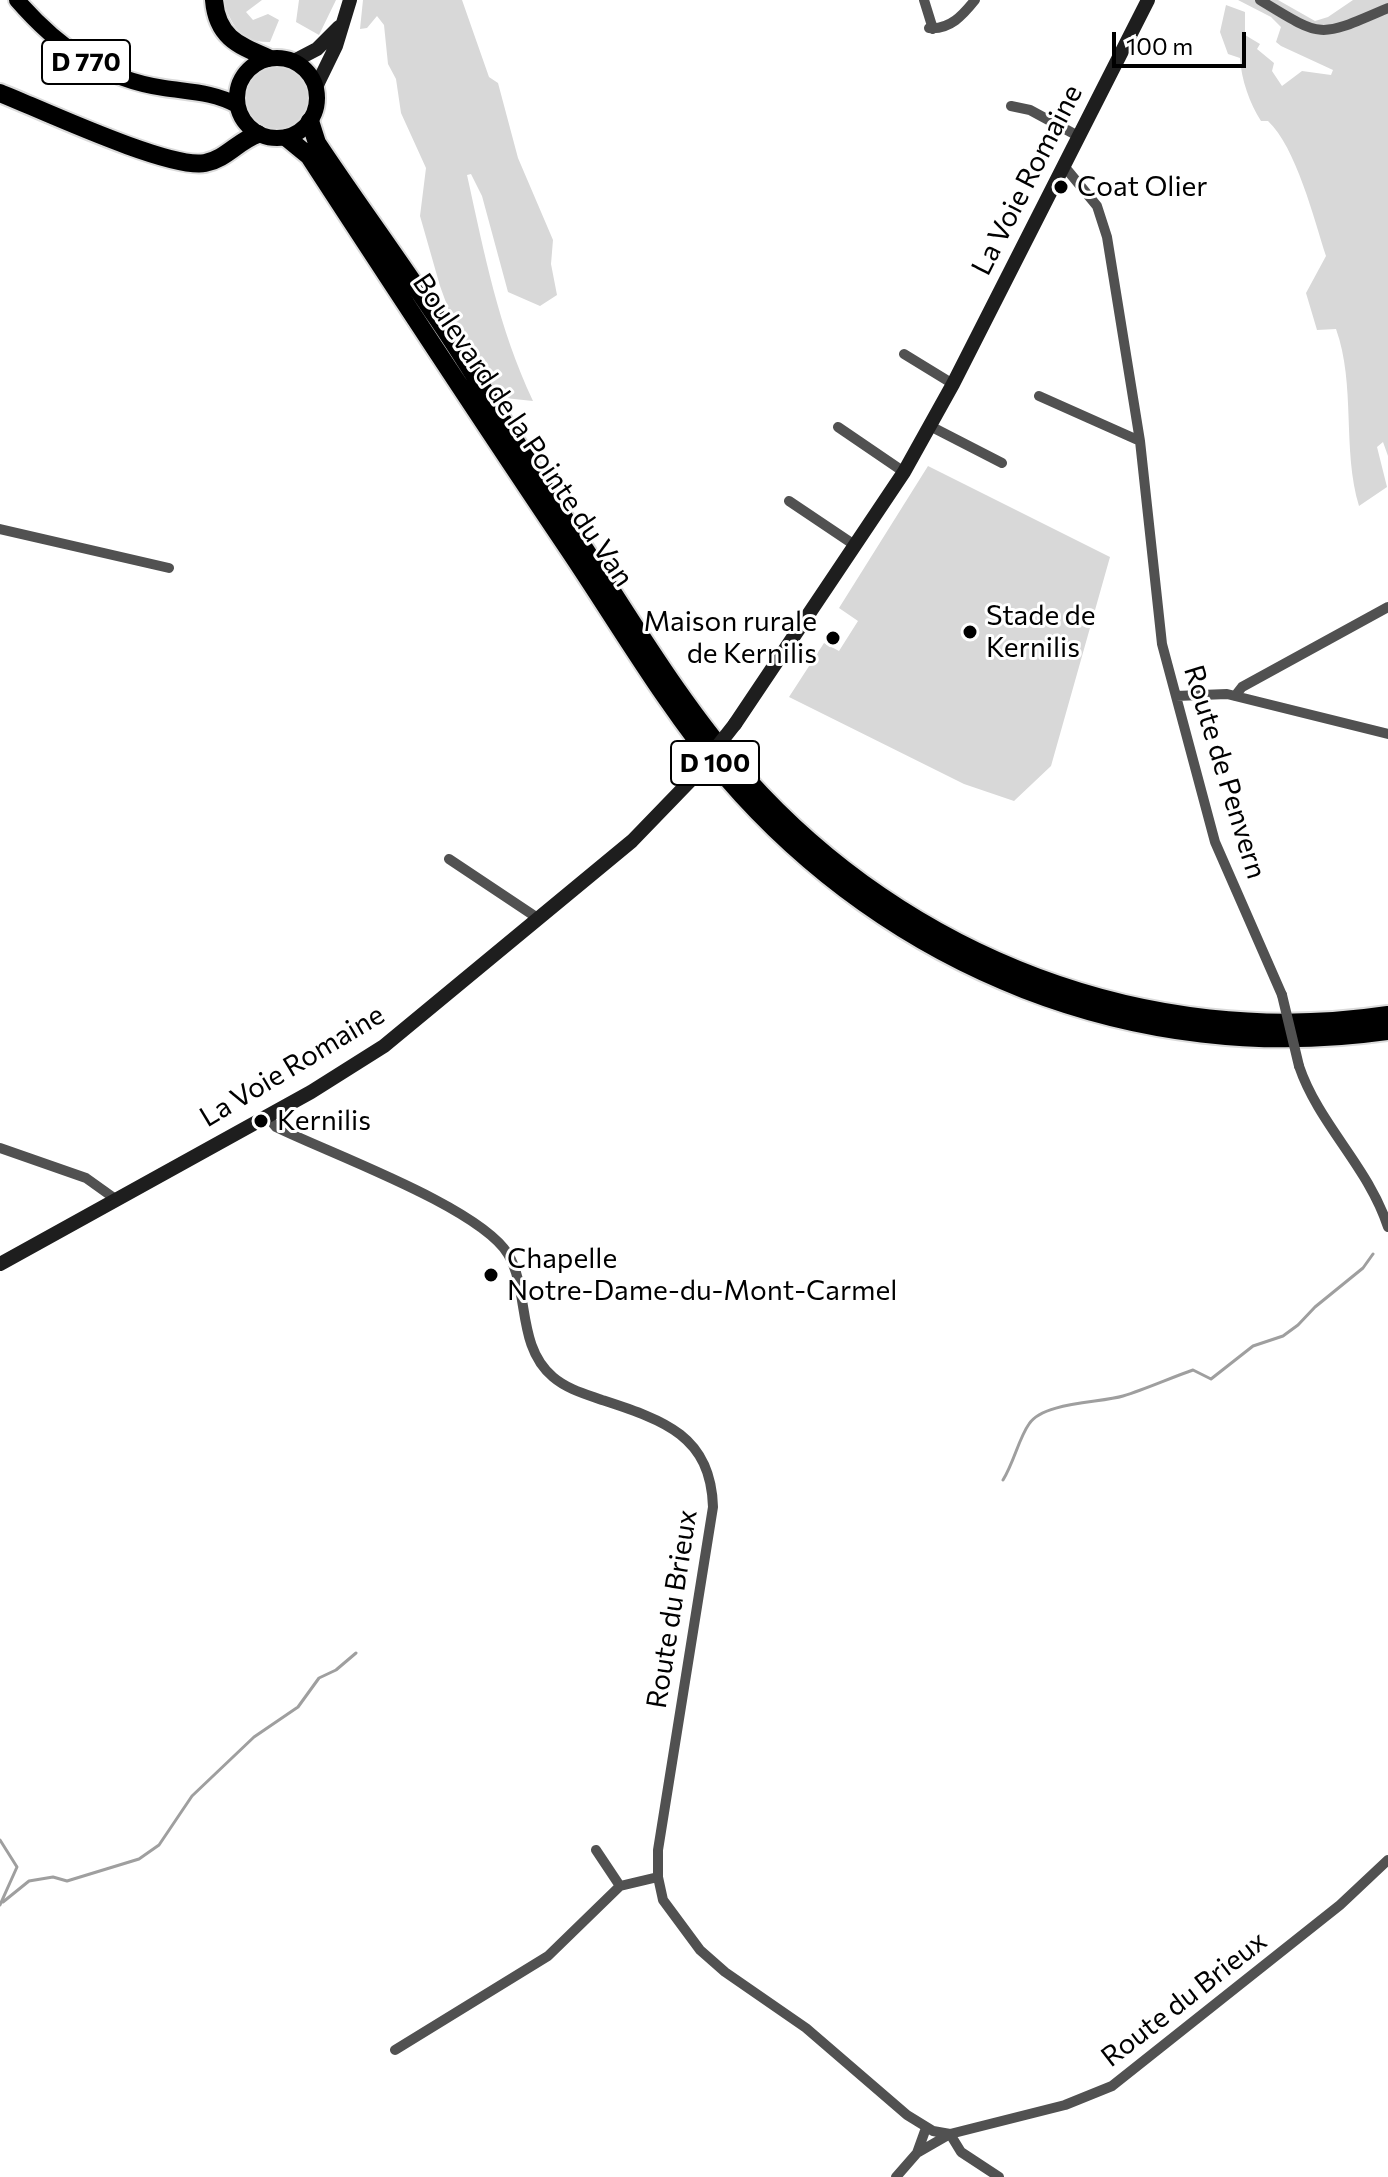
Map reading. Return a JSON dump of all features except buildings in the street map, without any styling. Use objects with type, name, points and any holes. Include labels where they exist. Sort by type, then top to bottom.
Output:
[{"type":"highway","points":[[214,0],[219,25],[231,40],[268,58]]},
{"type":"highway","points":[[0,93],[178,163],[214,161],[239,142],[258,134]]},
{"type":"highway","name":"Boulevard de la Pointe du Van","points":[[310,121],[317,143],[432,309],[497,416],[680,691],[744,776],[828,858],[899,910],[967,948],[1036,979],[1102,1000],[1168,1014],[1230,1022],[1314,1022],[1388,1015]]},
{"type":"highway","name":"Boulevard de la Pointe du Van","points":[[287,138],[309,156],[692,733],[771,826],[827,877],[902,930],[967,967],[1082,1011],[1157,1028],[1223,1037],[1304,1039],[1388,1031]]},
{"type":"main road","name":"D 770","points":[[20,4],[59,44],[96,67],[143,84],[200,91],[237,105]]},
{"type":"main road","points":[[268,58],[294,61],[311,75],[316,87],[317,104],[310,121],[287,138],[258,134],[244,122],[237,105],[239,83],[256,63],[268,58]]},
{"type":"main road","name":"D 770","points":[[200,91],[239,83]]},
{"type":"street","points":[[316,87],[336,46],[350,0]]},
{"type":"street","points":[[924,0],[931,29],[959,18],[975,0]]},
{"type":"street","name":"La Voie Romaine","points":[[0,1264],[342,1074],[392,1040],[644,831],[691,780],[735,724],[805,613],[856,546],[904,472],[953,384],[1148,0]]},
{"type":"street","points":[[1260,0],[1298,25],[1314,31],[1341,27],[1388,8]]},
{"type":"street","points":[[294,61],[317,49],[341,23]]},
{"type":"street","points":[[1011,106],[1030,110],[1078,136]]},
{"type":"street","name":"Route de Penvern","points":[[1061,172],[1083,188],[1097,206],[1107,237],[1140,441],[1155,607],[1222,863],[1265,951],[1282,995],[1299,1066],[1319,1108],[1365,1174],[1388,1227]]},
{"type":"street","points":[[904,354],[953,384]]},
{"type":"street","points":[[1039,396],[1140,441]]},
{"type":"street","points":[[930,426],[1002,463]]},
{"type":"street","points":[[838,427],[904,472]]},
{"type":"street","points":[[789,501],[856,546]]},
{"type":"street","points":[[0,529],[169,568]]},
{"type":"street","points":[[1235,696],[1242,687],[1388,607]]},
{"type":"street","points":[[1176,696],[1235,696],[1388,734]]},
{"type":"street","points":[[449,859],[539,919]]},
{"type":"street","name":"Route du Brieux","points":[[266,1115],[276,1127],[452,1208],[488,1233],[513,1263],[527,1330],[550,1375],[579,1392],[646,1416],[685,1439],[703,1456],[713,1488],[713,1507],[658,1850],[658,1877],[663,1900],[711,1961],[806,2028],[930,2130],[950,2134],[1065,2105],[1112,2086],[1340,1905],[1388,1860]]},
{"type":"street","points":[[0,1148],[86,1178],[114,1198]]},
{"type":"street","points":[[596,1850],[620,1886]]},
{"type":"street","points":[[395,2050],[548,1956],[620,1886],[658,1877]]},
{"type":"street","points":[[928,2148],[930,2130]]},
{"type":"street","points":[[896,2177],[917,2153],[930,2130]]},
{"type":"street","points":[[917,2153],[950,2134],[961,2152],[999,2177]]},
{"type":"shaded area","points":[[223,0],[262,0],[246,12],[253,20],[268,14],[279,20],[270,42],[244,36],[234,25]]},
{"type":"shaded area","points":[[299,0],[336,0],[319,35],[296,22]]},
{"type":"shaded area","points":[[363,0],[462,0],[489,77],[498,83],[518,158],[553,240],[551,264],[557,295],[540,306],[508,292],[482,196],[471,174],[467,175],[501,318],[533,401],[495,397],[456,330],[420,216],[426,168],[401,113],[396,79],[388,64],[384,25],[377,16],[367,28],[360,29]]},
{"type":"shaded area","points":[[1238,0],[1278,0],[1315,21],[1328,17],[1353,0],[1388,0],[1388,456],[1383,442],[1377,447],[1387,487],[1359,506],[1351,462],[1342,350],[1336,329],[1317,330],[1306,293],[1326,256],[1303,184],[1287,148],[1268,121],[1261,121],[1257,114],[1244,83],[1240,58],[1228,54],[1220,32],[1226,5],[1245,12],[1245,35],[1260,44],[1257,49],[1274,63],[1272,71],[1282,86],[1302,71],[1331,75],[1333,70],[1281,46],[1276,42],[1281,27],[1271,17]]},
{"type":"shaded area","points":[[278,66],[290,68],[301,75],[308,86],[308,110],[301,121],[290,128],[278,130],[266,128],[255,121],[248,110],[246,98],[248,86],[255,75],[266,68]]},
{"type":"shaded area","name":"Stade de Kernilis","points":[[928,466],[1110,557],[1051,766],[1014,801],[964,784],[789,697],[824,643],[839,651],[858,621],[839,608]]},
{"type":"waterway","points":[[1003,1480],[1025,1430],[1036,1417],[1059,1407],[1123,1396],[1193,1370],[1211,1379],[1253,1346],[1283,1336],[1298,1325],[1363,1268],[1373,1254]]},
{"type":"waterway","points":[[3,1902],[29,1881],[53,1877],[67,1881],[139,1859],[159,1845],[192,1796],[254,1737],[298,1707],[319,1678],[336,1670],[356,1653]]},
{"type":"waterway","points":[[0,1840],[17,1867],[0,1905]]},
{"type":"place","name":"Coat Olier","points":[[1061,187]]},
{"type":"place","name":"Stade de Kernilis","points":[[970,632]]},
{"type":"place","name":"Maison rurale de Kernilis","points":[[833,638]]},
{"type":"place","name":"Kernilis","points":[[261,1121]]},
{"type":"place","name":"Chapelle Notre-Dame-du-Mont-Carmel","points":[[491,1275]]}]
